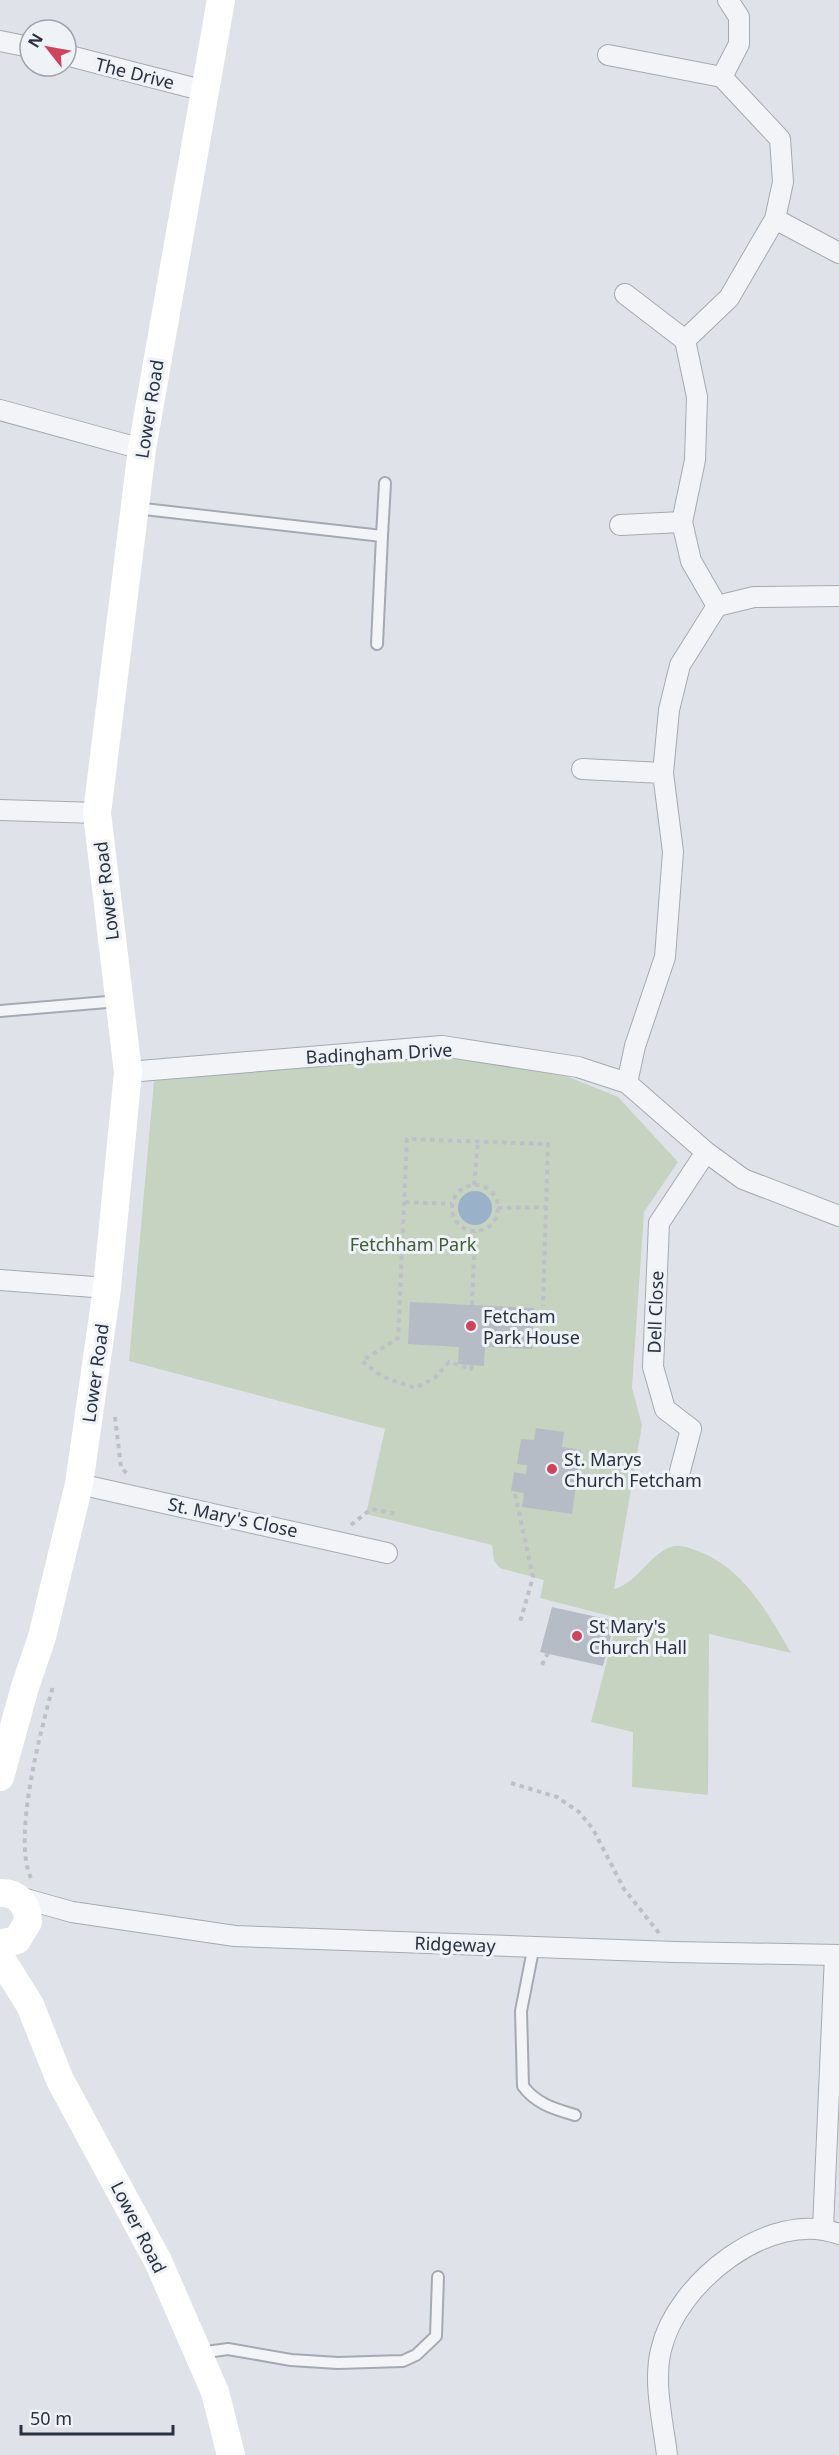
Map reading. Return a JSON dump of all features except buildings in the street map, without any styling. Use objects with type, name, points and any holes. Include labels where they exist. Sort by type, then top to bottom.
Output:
[{"type":"street","name":"Lower Road","points":[[0,1777],[22,1697],[42,1637],[79,1484],[107,1288],[128,1072],[97,813],[142,449],[221,0]]},
{"type":"street","points":[[722,77],[739,44],[739,17],[728,0]]},
{"type":"street","points":[[0,41],[18,45]]},
{"type":"street","points":[[608,55],[722,77],[780,140],[783,182],[775,219],[729,298],[685,340]]},
{"type":"street","name":"The Drive","points":[[78,58],[204,91]]},
{"type":"street","points":[[775,219],[839,253]]},
{"type":"street","points":[[624,294],[685,340],[697,397],[695,460],[682,522],[691,561],[717,606]]},
{"type":"street","points":[[0,410],[142,449]]},
{"type":"street","points":[[620,525],[682,522]]},
{"type":"street","points":[[627,1083],[635,1046],[665,957],[673,852],[663,773],[669,710],[680,665],[717,606],[754,597],[839,596]]},
{"type":"street","points":[[582,770],[663,773]]},
{"type":"street","points":[[0,810],[97,813]]},
{"type":"street","name":"Badingham Drive","points":[[128,1072],[442,1046],[578,1066],[627,1083],[706,1152],[743,1179],[839,1216]]},
{"type":"street","name":"Dell Close","points":[[680,1471],[691,1430],[665,1409],[653,1367],[659,1223],[706,1152]]},
{"type":"street","points":[[0,1280],[107,1288]]},
{"type":"street","name":"St. Mary's Close","points":[[79,1484],[387,1553]]},
{"type":"street","name":"Lower Road","points":[[12,1888],[26,1907],[28,1922],[16,1936],[30,2005]]},
{"type":"street","name":"Ridgeway","points":[[12,1888],[72,1911],[235,1936],[534,1945],[674,1952],[837,1955]]},
{"type":"street","points":[[16,1936],[72,1911]]},
{"type":"street","points":[[667,2455],[659,2384],[661,2350],[671,2324],[691,2294],[713,2270],[742,2248],[774,2234],[796,2229],[831,2231],[837,1955]]},
{"type":"street","name":"Lower Road","points":[[0,1957],[30,2005],[60,2080],[158,2261],[215,2392],[231,2455]]},
{"type":"lane","points":[[377,644],[385,483]]},
{"type":"lane","points":[[135,508],[382,536]]},
{"type":"lane","points":[[0,1011],[120,1001]]},
{"type":"lane","points":[[534,1945],[521,2011],[523,2086],[530,2096],[544,2105],[575,2115]]},
{"type":"lane","points":[[198,2353],[228,2349],[291,2360],[403,2361],[416,2355],[436,2337],[438,2277]]},
{"type":"path","points":[[472,1365],[471,1369],[449,1362],[435,1378],[415,1388],[381,1376],[362,1362],[398,1338],[407,1139],[548,1144],[543,1306]]},
{"type":"path","points":[[474,1185],[478,1141]]},
{"type":"path","points":[[474,1185],[488,1189],[497,1201],[498,1208],[494,1222],[475,1232],[460,1226],[452,1213],[452,1204],[459,1191],[474,1185]]},
{"type":"path","points":[[405,1202],[452,1204]]},
{"type":"path","points":[[498,1208],[546,1207]]},
{"type":"path","points":[[472,1305],[475,1232]]},
{"type":"path","points":[[114,1413],[121,1467],[128,1475],[138,1478]]},
{"type":"path","points":[[515,1494],[533,1577],[520,1622]]},
{"type":"path","points":[[343,1526],[352,1525],[370,1509],[397,1514]]},
{"type":"path","points":[[542,1665],[548,1653]]},
{"type":"path","points":[[12,1888],[25,1865],[23,1847],[29,1793],[51,1692]]},
{"type":"path","points":[[511,1783],[557,1797],[579,1812],[593,1829],[624,1889],[674,1952]]},
{"type":"green space","name":"Fetchham Park","points":[[449,1057],[564,1075],[618,1097],[678,1162],[644,1212],[632,1388],[642,1425],[614,1589],[636,1576],[668,1548],[678,1546],[695,1550],[727,1567],[740,1579],[763,1606],[791,1653],[709,1634],[708,1795],[632,1787],[633,1732],[591,1722],[618,1618],[540,1598],[544,1580],[500,1568],[494,1561],[492,1545],[366,1514],[385,1429],[129,1361],[154,1081],[360,1062]]},
{"type":"water","points":[[475,1191],[487,1196],[492,1208],[487,1220],[475,1225],[463,1220],[458,1208],[463,1196]]},
{"type":"place","name":"Fetcham Park House","points":[[471,1326]]},
{"type":"place","name":"St. Marys Church Fetcham","points":[[552,1469]]},
{"type":"place","name":"St Mary's Church Hall","points":[[577,1636]]}]
